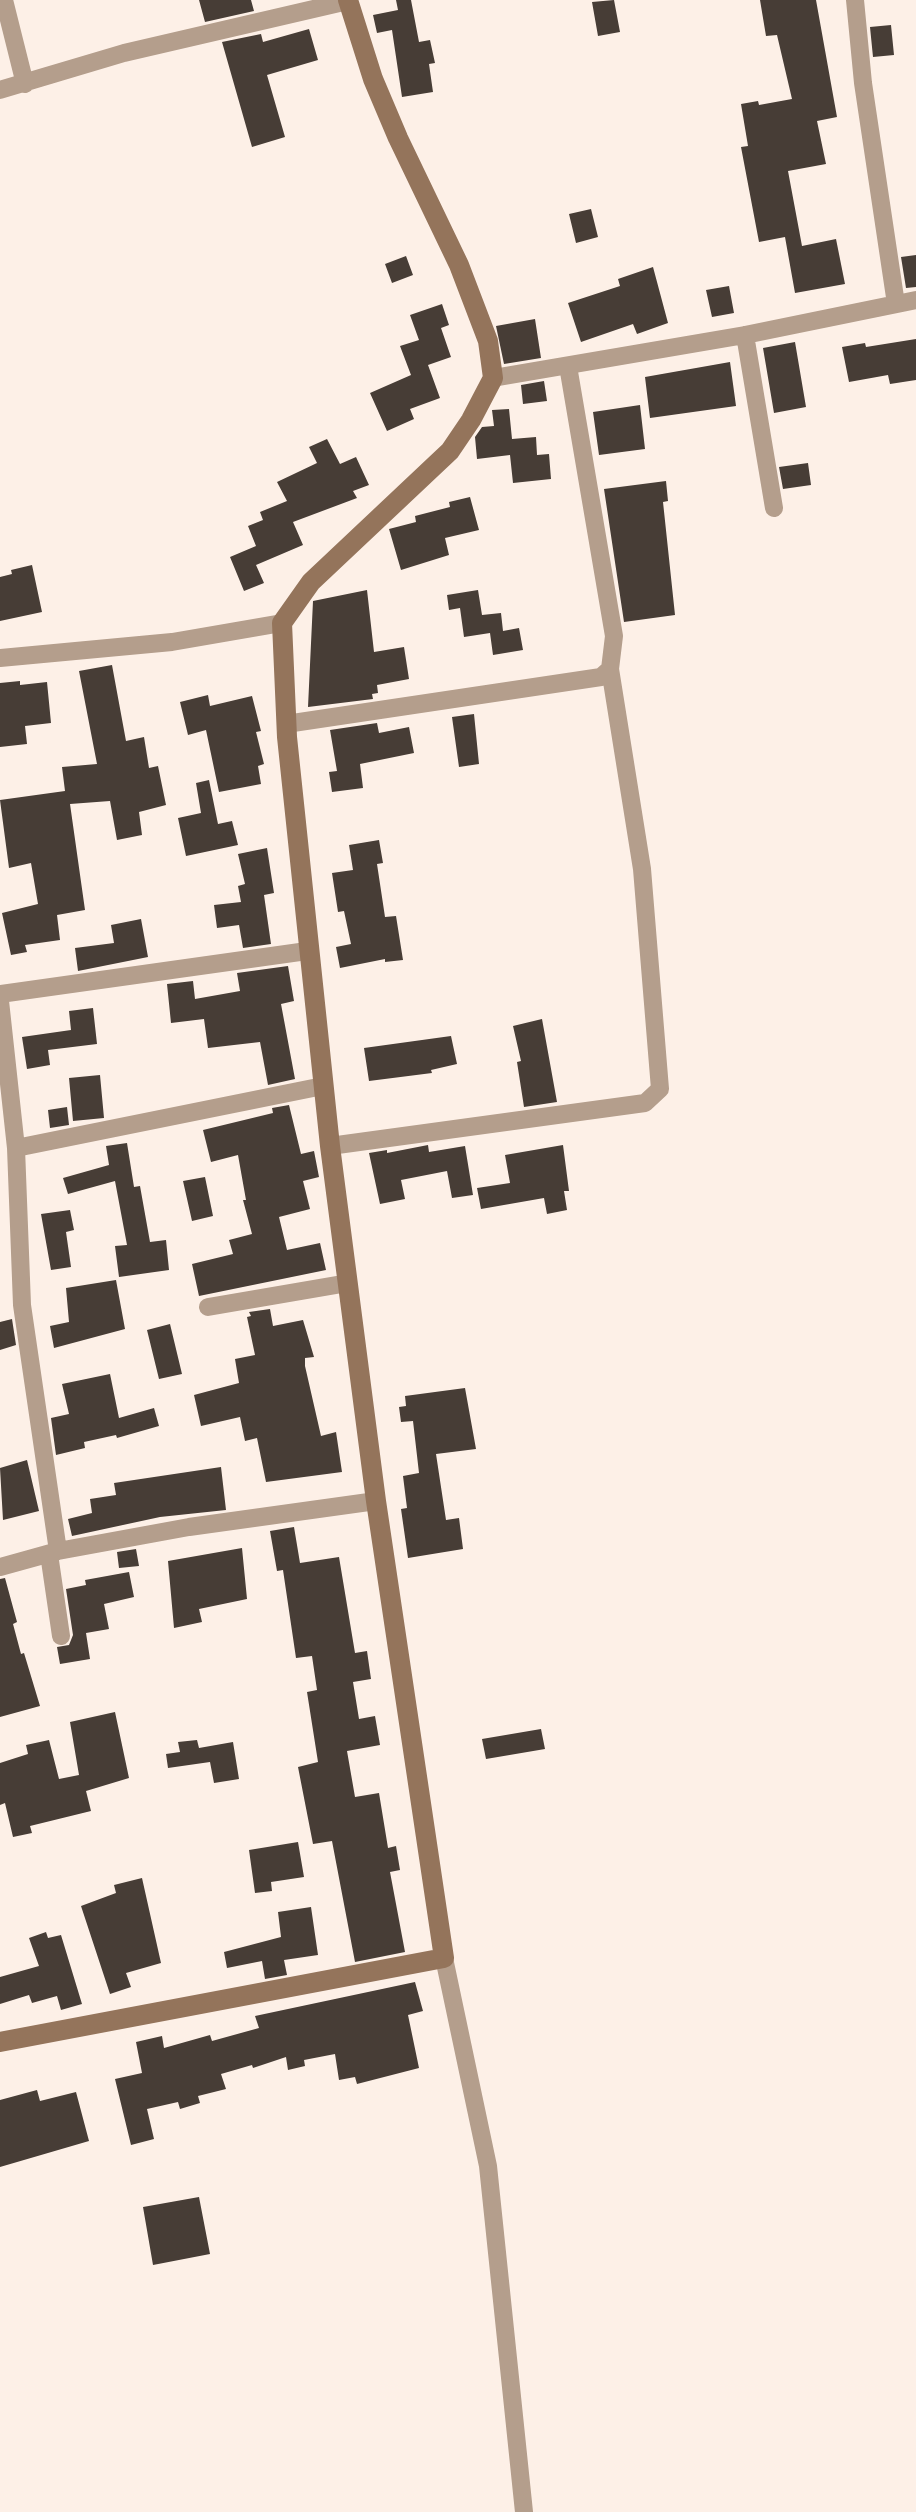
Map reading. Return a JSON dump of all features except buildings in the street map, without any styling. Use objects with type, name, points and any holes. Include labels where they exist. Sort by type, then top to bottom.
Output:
[{"type":"street","points":[[4,0],[25,84]]},
{"type":"street","points":[[855,0],[863,83],[896,304]]},
{"type":"street","points":[[0,90],[124,53],[348,1],[398,138],[459,265],[488,341],[493,378],[450,451],[311,582],[282,623],[286,724],[307,951],[330,1146],[376,1501],[444,1958],[488,2166],[524,2512]]},
{"type":"street","points":[[493,378],[745,335],[916,300]]},
{"type":"street","points":[[745,335],[774,508]]},
{"type":"street","points":[[330,1146],[645,1103],[660,1089],[642,869],[610,669],[614,636],[568,366]]},
{"type":"street","points":[[0,658],[172,642],[282,623]]},
{"type":"street","points":[[286,724],[601,677],[610,669]]},
{"type":"street","points":[[0,994],[307,951]]},
{"type":"street","points":[[0,1001],[16,1148],[22,1305],[54,1552],[61,1636]]},
{"type":"street","points":[[16,1148],[323,1086]]},
{"type":"street","points":[[208,1307],[348,1283]]},
{"type":"street","points":[[0,1567],[54,1552],[189,1527],[376,1501]]},
{"type":"street","points":[[0,2042],[444,1958]]}]
